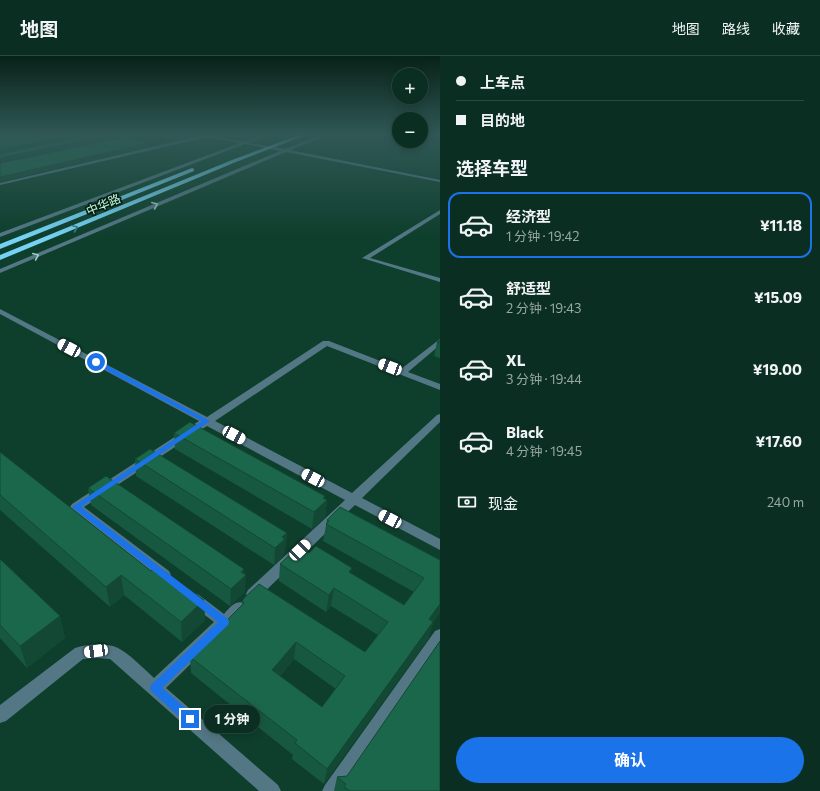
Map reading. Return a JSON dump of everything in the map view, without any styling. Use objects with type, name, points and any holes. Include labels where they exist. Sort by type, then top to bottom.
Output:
[{"type":"highway","name":"中华路","points":[[0,247],[196,169]]},
{"type":"highway","name":"中华路","points":[[0,258],[216,169]]},
{"type":"street","points":[[0,184],[64,169]]},
{"type":"street","points":[[0,235],[172,169]]},
{"type":"street","points":[[0,271],[239,169]]},
{"type":"street","points":[[381,169],[440,181]]},
{"type":"street","points":[[440,212],[365,258],[440,280]]},
{"type":"street","points":[[0,312],[440,545]]},
{"type":"street","points":[[402,372],[440,341]]},
{"type":"street","points":[[175,584],[76,507],[326,342],[440,387]]},
{"type":"street","points":[[155,688],[440,417]]},
{"type":"street","points":[[187,593],[224,622]]},
{"type":"street","points":[[331,791],[440,635]]},
{"type":"street","points":[[0,715],[80,653],[96,651],[114,653],[272,791]]},
{"type":"building","points":[[0,169],[34,169],[0,177]]},
{"type":"building","points":[[190,422],[325,496],[323,498],[327,500],[314,512],[174,433]]},
{"type":"building","points":[[150,449],[287,533],[282,537],[285,539],[275,548],[135,459]]},
{"type":"building","points":[[0,452],[151,571],[157,566],[204,600],[181,622],[121,575],[106,587],[0,495]]},
{"type":"building","points":[[106,476],[244,569],[241,572],[246,575],[231,589],[88,488]]},
{"type":"building","points":[[340,507],[440,560],[440,604],[429,619],[433,622],[327,769],[295,743],[297,740],[190,657],[244,603],[242,602],[244,598],[259,584],[365,652],[388,622],[334,588],[329,595],[280,564],[298,547],[309,553],[316,546],[352,568],[349,572],[404,605],[424,578],[326,524],[329,521],[327,520]],"holes":[[[296,642],[345,676],[322,707],[272,670]]]},
{"type":"building","points":[[0,559],[60,616],[20,646],[0,625]]},
{"type":"building","points":[[440,641],[440,791],[350,791],[344,787],[346,784],[337,777],[347,776]]},
{"type":"route","points":[[96,362],[207,421],[76,507],[224,622],[155,688],[190,719]]}]
